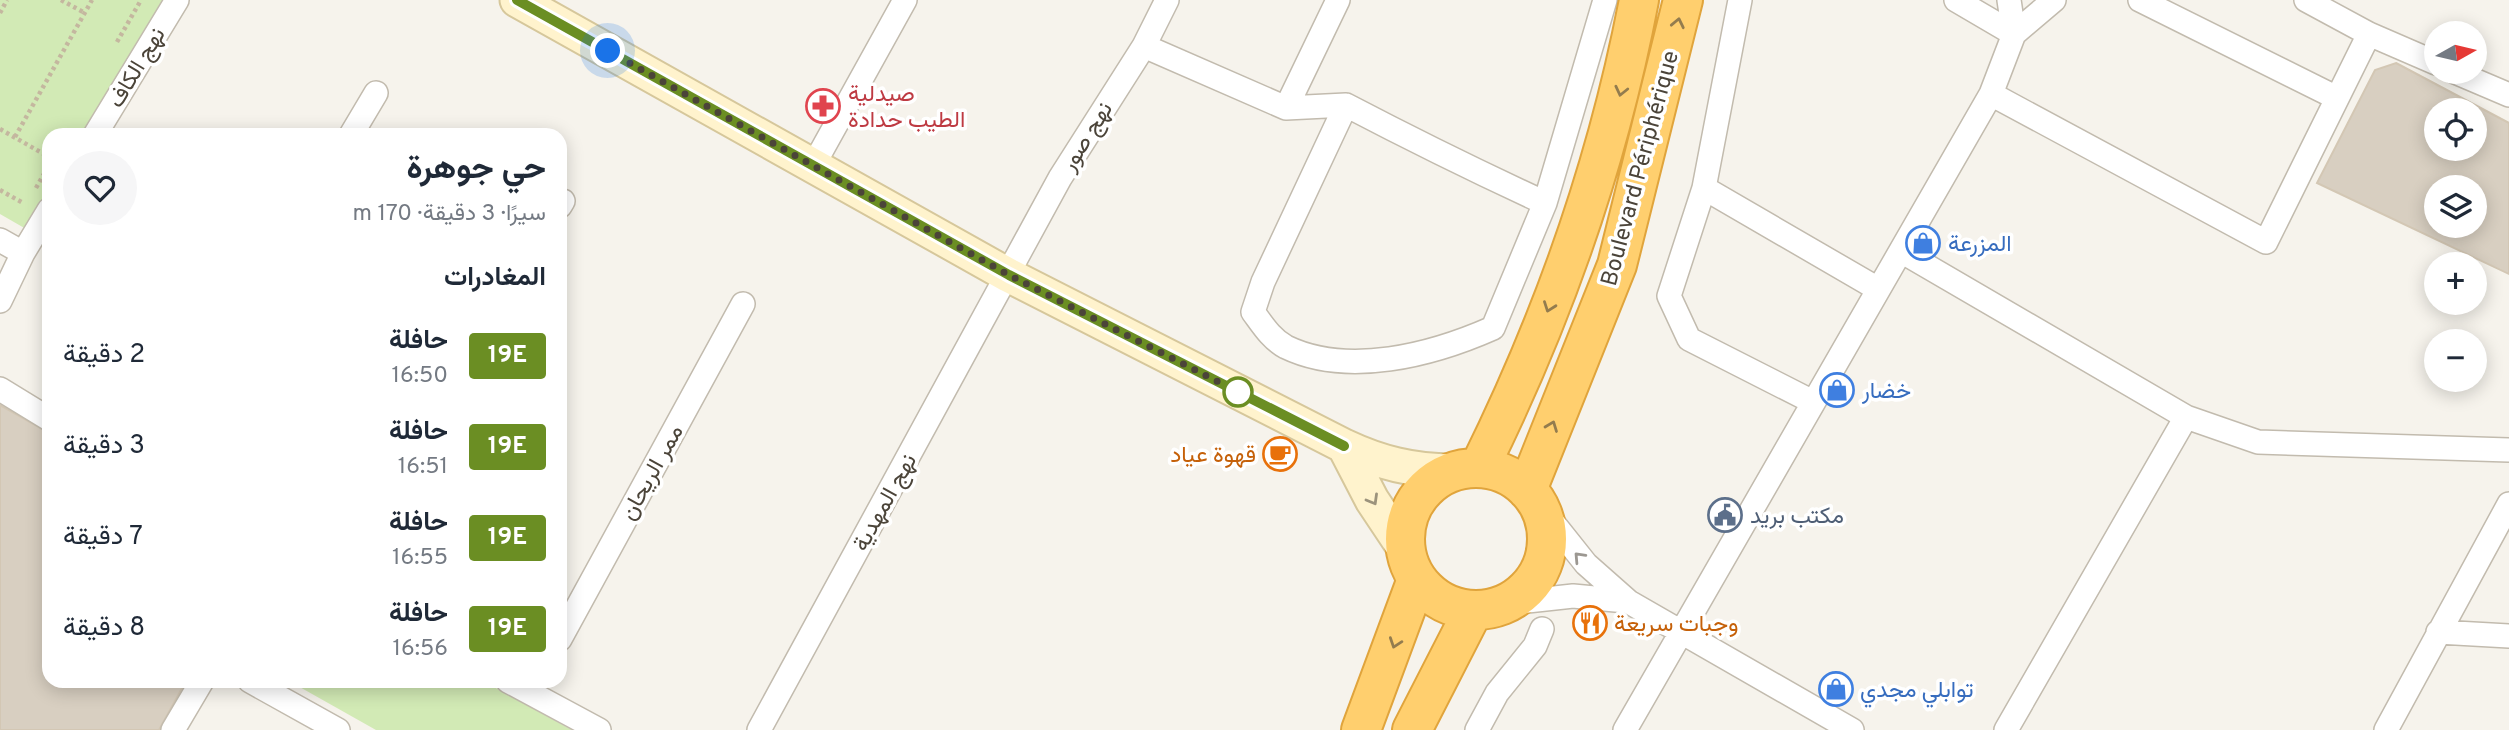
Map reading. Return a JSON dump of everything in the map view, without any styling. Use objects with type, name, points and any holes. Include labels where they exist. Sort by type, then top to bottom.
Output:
[{"type":"highway","name":"Boulevard Périphérique","points":[[1466,470],[1528,363],[1590,200],[1620,94],[1639,0]]},
{"type":"highway","name":"Boulevard Périphérique","points":[[1533,497],[1617,265],[1683,0]]},
{"type":"highway","points":[[1466,470],[1505,474],[1533,497],[1546,526],[1546,549],[1540,571],[1527,589],[1509,603],[1473,611],[1451,606],[1432,595],[1412,565],[1406,526],[1415,503],[1431,484],[1466,470]]},
{"type":"highway","points":[[1361,730],[1412,565]]},
{"type":"highway","points":[[1412,730],[1473,611]]},
{"type":"street","name":"نهج الكاف","points":[[99,128],[177,0]]},
{"type":"street","points":[[517,0],[1009,275],[1344,446],[1409,469],[1466,470]]},
{"type":"street","points":[[813,166],[905,0]]},
{"type":"street","name":"نهج صور","points":[[1009,275],[1060,178],[1144,46],[1167,0]]},
{"type":"street","points":[[1286,108],[1338,0]]},
{"type":"street","points":[[1346,105],[1255,299],[1253,312],[1271,336],[1284,346],[1329,361],[1381,359],[1462,342],[1493,328],[1545,203],[1605,0]]},
{"type":"street","points":[[1740,0],[1704,188],[1669,296],[1689,339],[1813,402]]},
{"type":"street","points":[[1956,0],[2014,34]]},
{"type":"street","points":[[1625,730],[1991,94],[2014,34],[2010,0]]},
{"type":"street","points":[[2014,34],[2054,0]]},
{"type":"street","points":[[2140,0],[2337,98]]},
{"type":"street","points":[[2306,0],[2369,34],[2424,58]]},
{"type":"street","points":[[1991,94],[2266,242],[2369,34]]},
{"type":"street","points":[[1144,46],[1286,108],[1346,105],[1545,203]]},
{"type":"street","points":[[2483,84],[2509,95]]},
{"type":"street","points":[[355,128],[376,93]]},
{"type":"street","points":[[1704,188],[1878,289]]},
{"type":"street","points":[[0,301],[23,253],[38,207]]},
{"type":"street","points":[[0,240],[23,253]]},
{"type":"street","points":[[1900,251],[2186,417],[2258,442],[2509,450]]},
{"type":"street","name":"نهج المهدية","points":[[759,730],[1009,275]]},
{"type":"street","name":"ممر الريحان","points":[[567,626],[743,304]]},
{"type":"street","points":[[0,389],[42,415]]},
{"type":"street","points":[[2006,730],[2186,417]]},
{"type":"street","points":[[1344,446],[1372,500],[1412,565]]},
{"type":"street","points":[[1533,497],[1586,564],[1629,602],[1852,730]]},
{"type":"street","points":[[2386,730],[2509,504]]},
{"type":"street","points":[[1509,603],[1573,596],[1629,602]]},
{"type":"street","points":[[1477,730],[1497,693],[1535,646],[1542,629]]},
{"type":"street","points":[[2438,632],[2509,636]]},
{"type":"street","points":[[173,730],[198,688]]},
{"type":"street","points":[[263,688],[338,730]]},
{"type":"street","points":[[536,688],[599,730]]},
{"type":"path","points":[[0,13],[7,0]]},
{"type":"path","points":[[61,0],[85,13]]},
{"type":"path","points":[[15,137],[92,0]]},
{"type":"path","points":[[0,129],[42,153]]},
{"type":"path","points":[[0,190],[38,207]]},
{"type":"green space","points":[[0,0],[163,0],[92,128],[42,128],[42,217],[33,233],[0,214]]},
{"type":"green space","points":[[301,688],[496,688],[572,730],[376,730]]},
{"type":"building","points":[[2396,63],[2424,78],[2424,84],[2436,84],[2462,98],[2424,98],[2424,161],[2487,161],[2487,111],[2509,123],[2509,274],[2487,264],[2487,252],[2463,252],[2433,238],[2487,238],[2487,175],[2424,175],[2424,234],[2317,183],[2375,70]]},
{"type":"building","points":[[0,405],[42,429],[42,688],[182,688],[159,730],[0,730]]},
{"type":"bus line","name":"19E","points":[[517,0],[1009,275],[1344,446]]},
{"type":"place","name":"صيدلية الطيب حدادة","points":[[823,106]]},
{"type":"place","name":"المزرعة","points":[[1923,243]]},
{"type":"place","name":"خضار","points":[[1837,390]]},
{"type":"place","name":"قهوة عياد","points":[[1280,454]]},
{"type":"place","name":"مكتب بريد","points":[[1725,515]]},
{"type":"place","name":"وجبات سريعة","points":[[1590,623]]},
{"type":"place","name":"توابلي مجدي","points":[[1836,689]]},
{"type":"route","points":[[608,51],[1009,275],[1248,397],[1238,392]]}]
